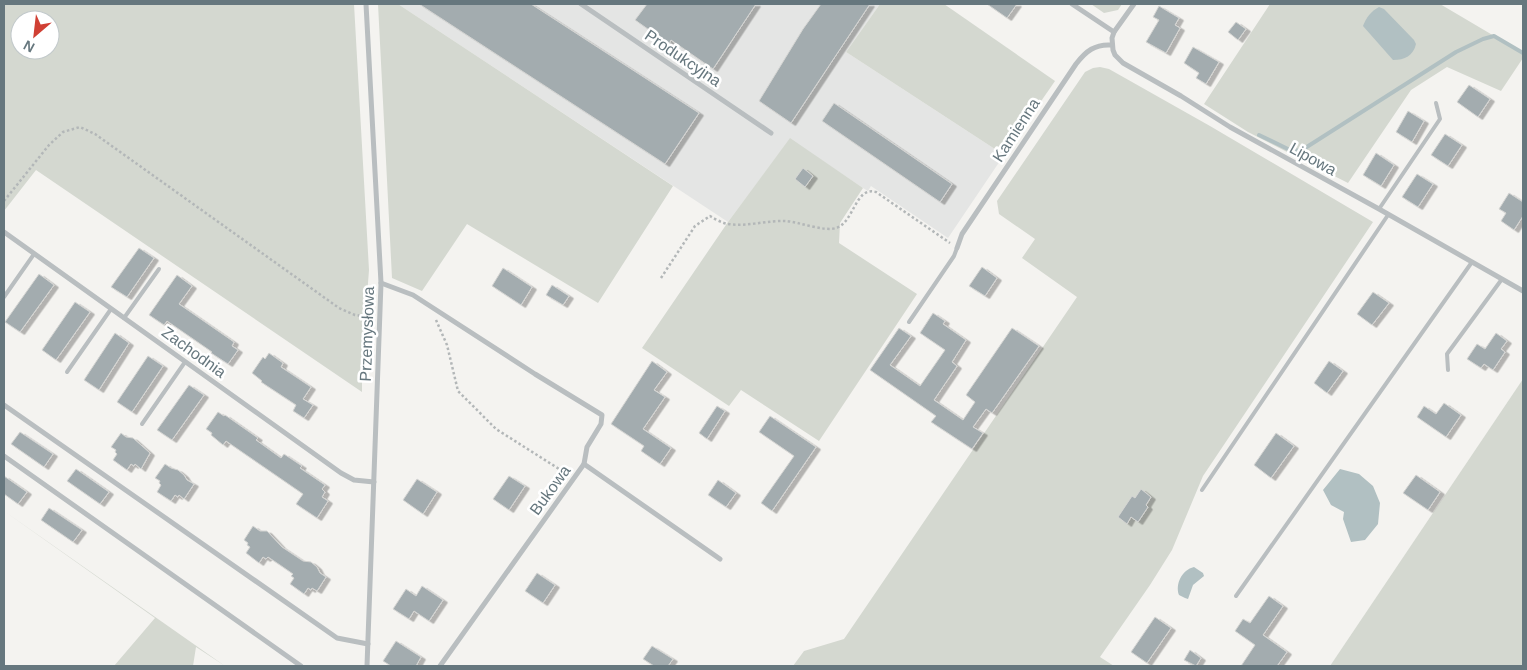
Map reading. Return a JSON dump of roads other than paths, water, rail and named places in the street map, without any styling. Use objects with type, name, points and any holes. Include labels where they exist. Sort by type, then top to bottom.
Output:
[{"type":"street","name":"Przemysłowa","points":[[366,4],[381,283],[367,666]]},
{"type":"street","name":"Produkcyjna","points":[[581,4],[771,134]]},
{"type":"street","points":[[1072,4],[1114,32]]},
{"type":"street","points":[[1112,45],[1114,32],[1134,4]]},
{"type":"street","name":"Kamienna","points":[[957,248],[962,234],[1080,58],[1093,47],[1102,44],[1112,45]]},
{"type":"street","name":"Lipowa","points":[[1112,45],[1115,55],[1123,63],[1230,127],[1523,291]]},
{"type":"street","name":"Zachodnia","points":[[4,232],[341,473],[354,480],[374,482]]},
{"type":"street","points":[[381,283],[413,295],[430,305],[535,374],[602,415],[601,424],[587,447],[584,464]]},
{"type":"street","points":[[4,405],[337,638],[368,644]]},
{"type":"street","points":[[4,456],[301,666]]},
{"type":"street","name":"Bukowa","points":[[440,666],[584,464],[720,559]]},
{"type":"lane","points":[[1379,209],[1440,119],[1436,103]]},
{"type":"lane","points":[[1202,490],[1388,215]]},
{"type":"lane","points":[[909,322],[954,256],[957,248]]},
{"type":"lane","points":[[4,297],[34,254]]},
{"type":"lane","points":[[1236,596],[1472,262]]},
{"type":"lane","points":[[124,318],[159,269]]},
{"type":"lane","points":[[1448,370],[1447,354],[1502,279]]},
{"type":"lane","points":[[67,372],[111,309]]},
{"type":"lane","points":[[142,424],[185,362]]},
{"type":"waterway","points":[[1259,135],[1292,151],[1302,150],[1456,52],[1483,39],[1494,36],[1523,53]]}]
